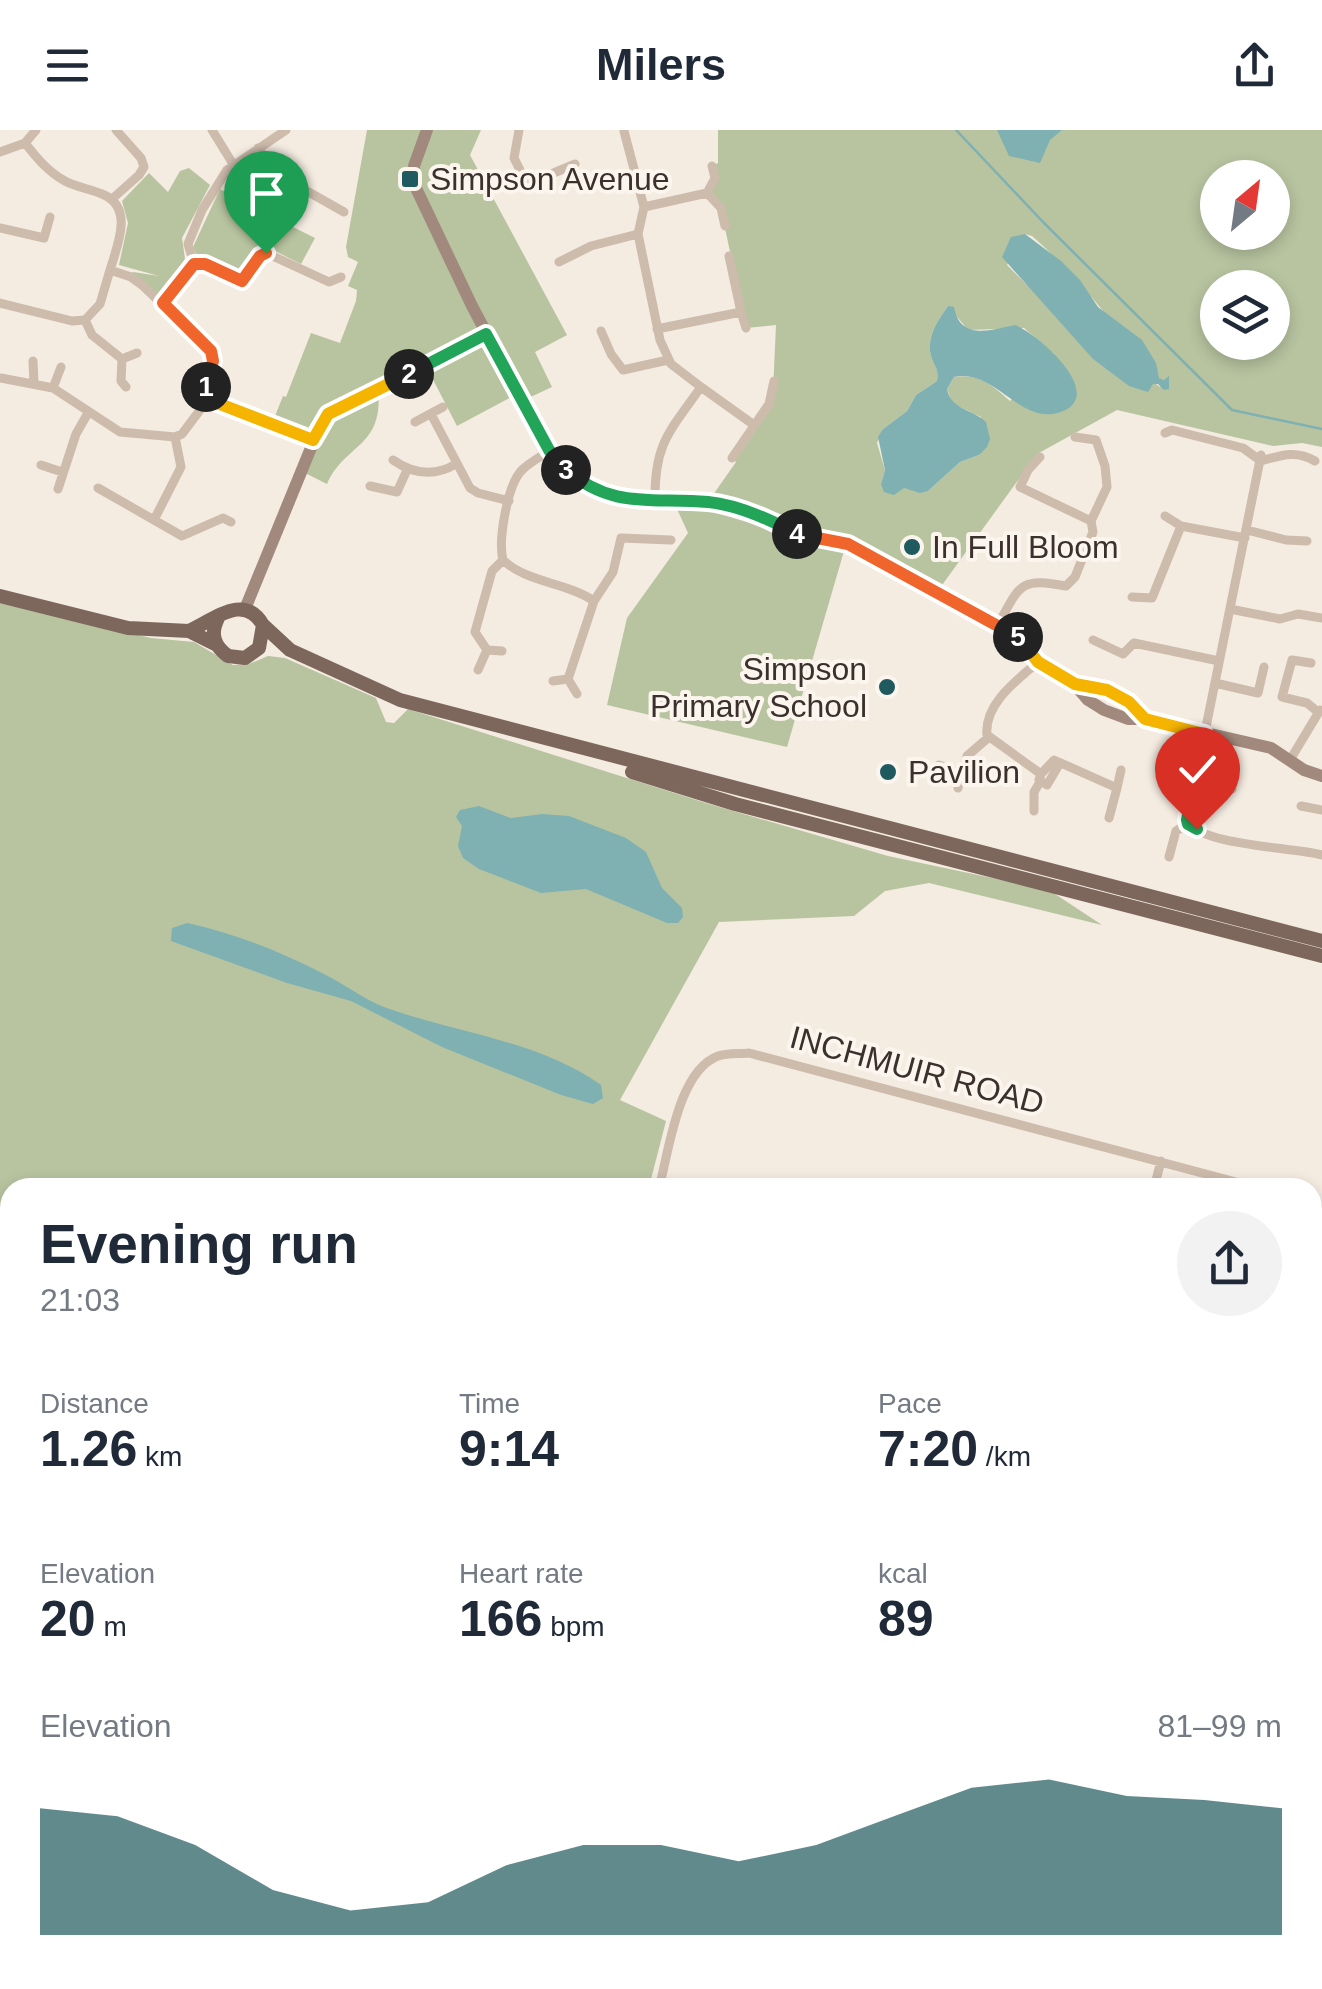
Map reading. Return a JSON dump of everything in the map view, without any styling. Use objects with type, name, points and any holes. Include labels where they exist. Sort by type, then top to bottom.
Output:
[{"type":"main road","points":[[0,596],[128,628],[190,631],[236,658],[253,654],[259,648],[263,625]]},
{"type":"main road","points":[[190,631],[235,608],[245,608],[290,650],[400,700],[1322,941]]},
{"type":"main road","points":[[215,644],[214,626],[218,618]]},
{"type":"main road","points":[[259,648],[290,650]]},
{"type":"main road","points":[[537,738],[735,804],[1322,956]]},
{"type":"street","points":[[0,152],[25,143],[36,130]]},
{"type":"street","points":[[112,199],[139,176],[144,162],[116,130]]},
{"type":"street","points":[[212,130],[233,164]]},
{"type":"street","points":[[194,264],[188,244],[215,186],[233,164],[286,130]]},
{"type":"street","points":[[428,130],[414,166],[415,186],[486,334],[549,450],[591,488],[621,500],[720,504],[764,518],[801,536],[848,544],[998,625],[1019,638],[1038,662],[1075,684],[1107,690],[1129,702],[1145,719],[1276,750],[1304,770],[1322,776]]},
{"type":"street","points":[[519,130],[514,158],[524,178],[537,180],[575,164]]},
{"type":"street","points":[[624,132],[644,207],[638,234],[657,329],[668,360],[754,425]]},
{"type":"street","points":[[0,303],[72,321],[85,320],[100,304],[122,218],[112,199],[63,180],[25,143]]},
{"type":"street","points":[[258,148],[275,174],[344,212]]},
{"type":"street","points":[[616,156],[629,150]]},
{"type":"street","points":[[556,157],[561,168]]},
{"type":"street","points":[[707,193],[714,178],[712,166]]},
{"type":"street","points":[[644,207],[707,193]]},
{"type":"street","points":[[707,193],[721,208],[725,226]]},
{"type":"street","points":[[314,212],[320,199]]},
{"type":"street","points":[[40,252],[50,217]]},
{"type":"street","points":[[0,228],[44,238]]},
{"type":"street","points":[[567,262],[591,246],[638,234]]},
{"type":"street","points":[[194,264],[205,264],[242,281],[266,253],[329,282],[341,276]]},
{"type":"street","points":[[729,256],[746,328]]},
{"type":"street","points":[[163,303],[194,264]]},
{"type":"street","points":[[110,270],[131,277],[211,351],[213,361],[206,384],[210,398]]},
{"type":"street","points":[[301,286],[306,273]]},
{"type":"street","points":[[657,329],[741,312]]},
{"type":"street","points":[[85,320],[92,334],[122,359]]},
{"type":"street","points":[[601,331],[623,370],[668,360]]},
{"type":"street","points":[[245,608],[313,440],[328,414],[486,334]]},
{"type":"street","points":[[122,359],[137,353]]},
{"type":"street","points":[[122,359],[121,381],[126,387]]},
{"type":"street","points":[[33,361],[34,384]]},
{"type":"street","points":[[52,388],[60,367]]},
{"type":"street","points":[[1,378],[52,388],[120,432],[174,438],[185,431],[210,398]]},
{"type":"street","points":[[732,458],[770,404],[774,380]]},
{"type":"street","points":[[655,502],[654,470],[662,443],[701,387]]},
{"type":"street","points":[[210,398],[313,440]]},
{"type":"street","points":[[415,422],[443,407]]},
{"type":"street","points":[[58,489],[76,434],[88,413]]},
{"type":"street","points":[[430,414],[470,488],[510,501]]},
{"type":"street","points":[[439,430],[450,423]]},
{"type":"street","points":[[1165,432],[1172,430],[1243,448],[1261,458],[1303,454],[1315,460]]},
{"type":"street","points":[[998,625],[1013,598],[1029,583],[1046,580],[1066,586],[1073,582],[1092,535],[1091,521],[1106,492],[1108,478],[1096,440],[1075,437]]},
{"type":"street","points":[[154,520],[181,467],[174,438]]},
{"type":"street","points":[[549,450],[519,473],[500,539],[503,560],[520,572],[564,584],[594,600]]},
{"type":"street","points":[[1040,457],[1028,470],[1020,488],[1091,521]]},
{"type":"street","points":[[1188,824],[1261,458]]},
{"type":"street","points":[[393,460],[407,470],[434,473],[456,464]]},
{"type":"street","points":[[42,465],[62,472]]},
{"type":"street","points":[[370,486],[397,492],[407,470]]},
{"type":"street","points":[[98,488],[182,536],[223,518],[231,522]]},
{"type":"street","points":[[1028,505],[1034,494]]},
{"type":"street","points":[[1165,516],[1181,526],[1307,541]]},
{"type":"street","points":[[1132,597],[1152,598],[1181,526]]},
{"type":"street","points":[[577,694],[568,679],[594,600],[609,580],[621,538],[671,540]]},
{"type":"street","points":[[618,552],[630,555]]},
{"type":"street","points":[[502,652],[487,650],[475,632],[492,571],[503,560]]},
{"type":"street","points":[[1230,609],[1280,619],[1298,614],[1322,618]]},
{"type":"street","points":[[1093,640],[1123,654],[1134,643],[1219,661]]},
{"type":"street","points":[[478,670],[487,650]]},
{"type":"street","points":[[1290,760],[1320,710],[1282,697],[1292,660],[1311,663]]},
{"type":"street","points":[[1038,662],[1006,691],[987,724],[989,737],[1040,778]]},
{"type":"street","points":[[1215,683],[1258,693],[1264,667]]},
{"type":"street","points":[[554,680],[568,679]]},
{"type":"street","points":[[958,788],[967,756],[989,737]]},
{"type":"street","points":[[1034,810],[1030,794],[1051,760],[1117,788]]},
{"type":"street","points":[[939,766],[961,774]]},
{"type":"street","points":[[1110,818],[1121,770]]},
{"type":"street","points":[[1194,781],[1232,789]]},
{"type":"street","points":[[1301,806],[1322,810]]},
{"type":"street","points":[[1188,824],[1224,840],[1322,854]]},
{"type":"street","points":[[1169,857],[1176,830],[1188,824]]},
{"type":"street","name":"INCHMUIR ROAD","points":[[662,1178],[688,1084],[702,1066],[717,1056],[749,1053],[1214,1178]]},
{"type":"street","points":[[1157,1178],[1161,1161]]},
{"type":"green space","points":[[367,130],[481,130],[470,155],[567,335],[535,352],[552,387],[522,401],[517,394],[457,426],[426,366],[378,389],[375,423],[327,484],[301,471],[313,440],[288,430],[289,422],[275,416],[311,333],[340,343],[356,301],[357,290],[348,286],[358,262],[348,257],[346,247]]},
{"type":"green space","points":[[718,130],[1322,130],[1322,447],[1302,443],[1273,446],[1117,410],[1037,454],[937,592],[848,544],[708,502],[736,462],[732,458],[773,392],[776,325],[746,328],[721,209],[707,193],[714,178],[712,166],[718,163]],"holes":[[[1025,234],[1050,252],[1082,286],[1158,378],[1169,377],[1160,387],[1032,290],[1007,265]],[[948,306],[968,330],[1024,328],[1055,355],[1010,401],[978,379],[954,377],[947,389],[952,403],[981,417],[979,455],[960,462],[928,491],[881,484],[885,470],[877,443],[883,429],[907,411],[916,395],[937,381],[930,342]]]},
{"type":"green space","points":[[189,168],[210,185],[182,238],[185,259],[172,281],[178,283],[163,303],[127,276],[133,272],[159,276],[119,265],[128,223],[122,201],[149,173],[168,192],[180,171]]},
{"type":"green space","points":[[220,189],[274,217],[259,231],[264,246],[255,251],[238,273],[216,259],[214,262],[197,256],[193,247]]},
{"type":"green space","points":[[281,221],[315,238],[301,264],[267,247]]},
{"type":"green space","points":[[699,508],[778,531],[801,545],[844,551],[787,747],[607,705],[627,618],[688,533],[677,509]]},
{"type":"green space","points":[[0,603],[151,638],[194,642],[233,665],[249,664],[268,656],[285,658],[376,698],[386,722],[394,723],[408,709],[888,856],[1049,890],[1102,925],[929,883],[885,891],[854,916],[719,922],[620,1100],[666,1121],[651,1178],[0,1178]]},
{"type":"water","points":[[997,130],[1062,130],[1050,140],[1040,163],[1009,156]]},
{"type":"water","points":[[1025,234],[1080,280],[1098,307],[1142,340],[1156,363],[1159,378],[1169,376],[1169,389],[1153,384],[1148,392],[1129,386],[1093,359],[1002,257],[1011,237]]},
{"type":"water","points":[[948,306],[954,307],[957,318],[970,329],[1015,325],[1038,339],[1073,378],[1077,391],[1074,402],[1063,411],[1035,412],[983,381],[954,377],[947,389],[949,396],[986,422],[990,439],[987,447],[979,455],[960,462],[928,491],[904,488],[894,495],[884,492],[881,484],[885,470],[878,437],[907,411],[916,395],[937,381],[930,342]]},
{"type":"water","points":[[479,806],[511,818],[569,816],[626,838],[646,852],[662,888],[682,908],[683,917],[678,923],[667,923],[586,889],[541,893],[479,869],[463,858],[458,846],[462,826],[456,817],[460,810]]},
{"type":"water","points":[[187,923],[274,951],[384,1007],[550,1057],[601,1085],[603,1098],[593,1104],[561,1095],[442,1047],[351,1001],[287,983],[171,941],[172,928]]},
{"type":"waterway","points":[[956,130],[1232,410],[1322,429]]},
{"type":"place","name":"Simpson Avenue","points":[[410,179]]},
{"type":"place","name":"In Full Bloom","points":[[912,547]]},
{"type":"place","name":"Simpson Primary School","points":[[887,687]]},
{"type":"place","name":"Pavilion","points":[[888,772]]},
{"type":"route","points":[[266,253],[242,281],[205,264],[194,264],[163,303],[211,351],[213,361],[206,389],[212,401],[313,440],[328,414],[486,334],[549,450],[591,488],[621,500],[720,504],[764,518],[801,536],[848,544],[1017,636],[1038,662],[1055,674],[1075,684],[1107,690],[1129,702],[1145,719],[1204,734],[1187,814],[1188,824],[1197,829]]}]
